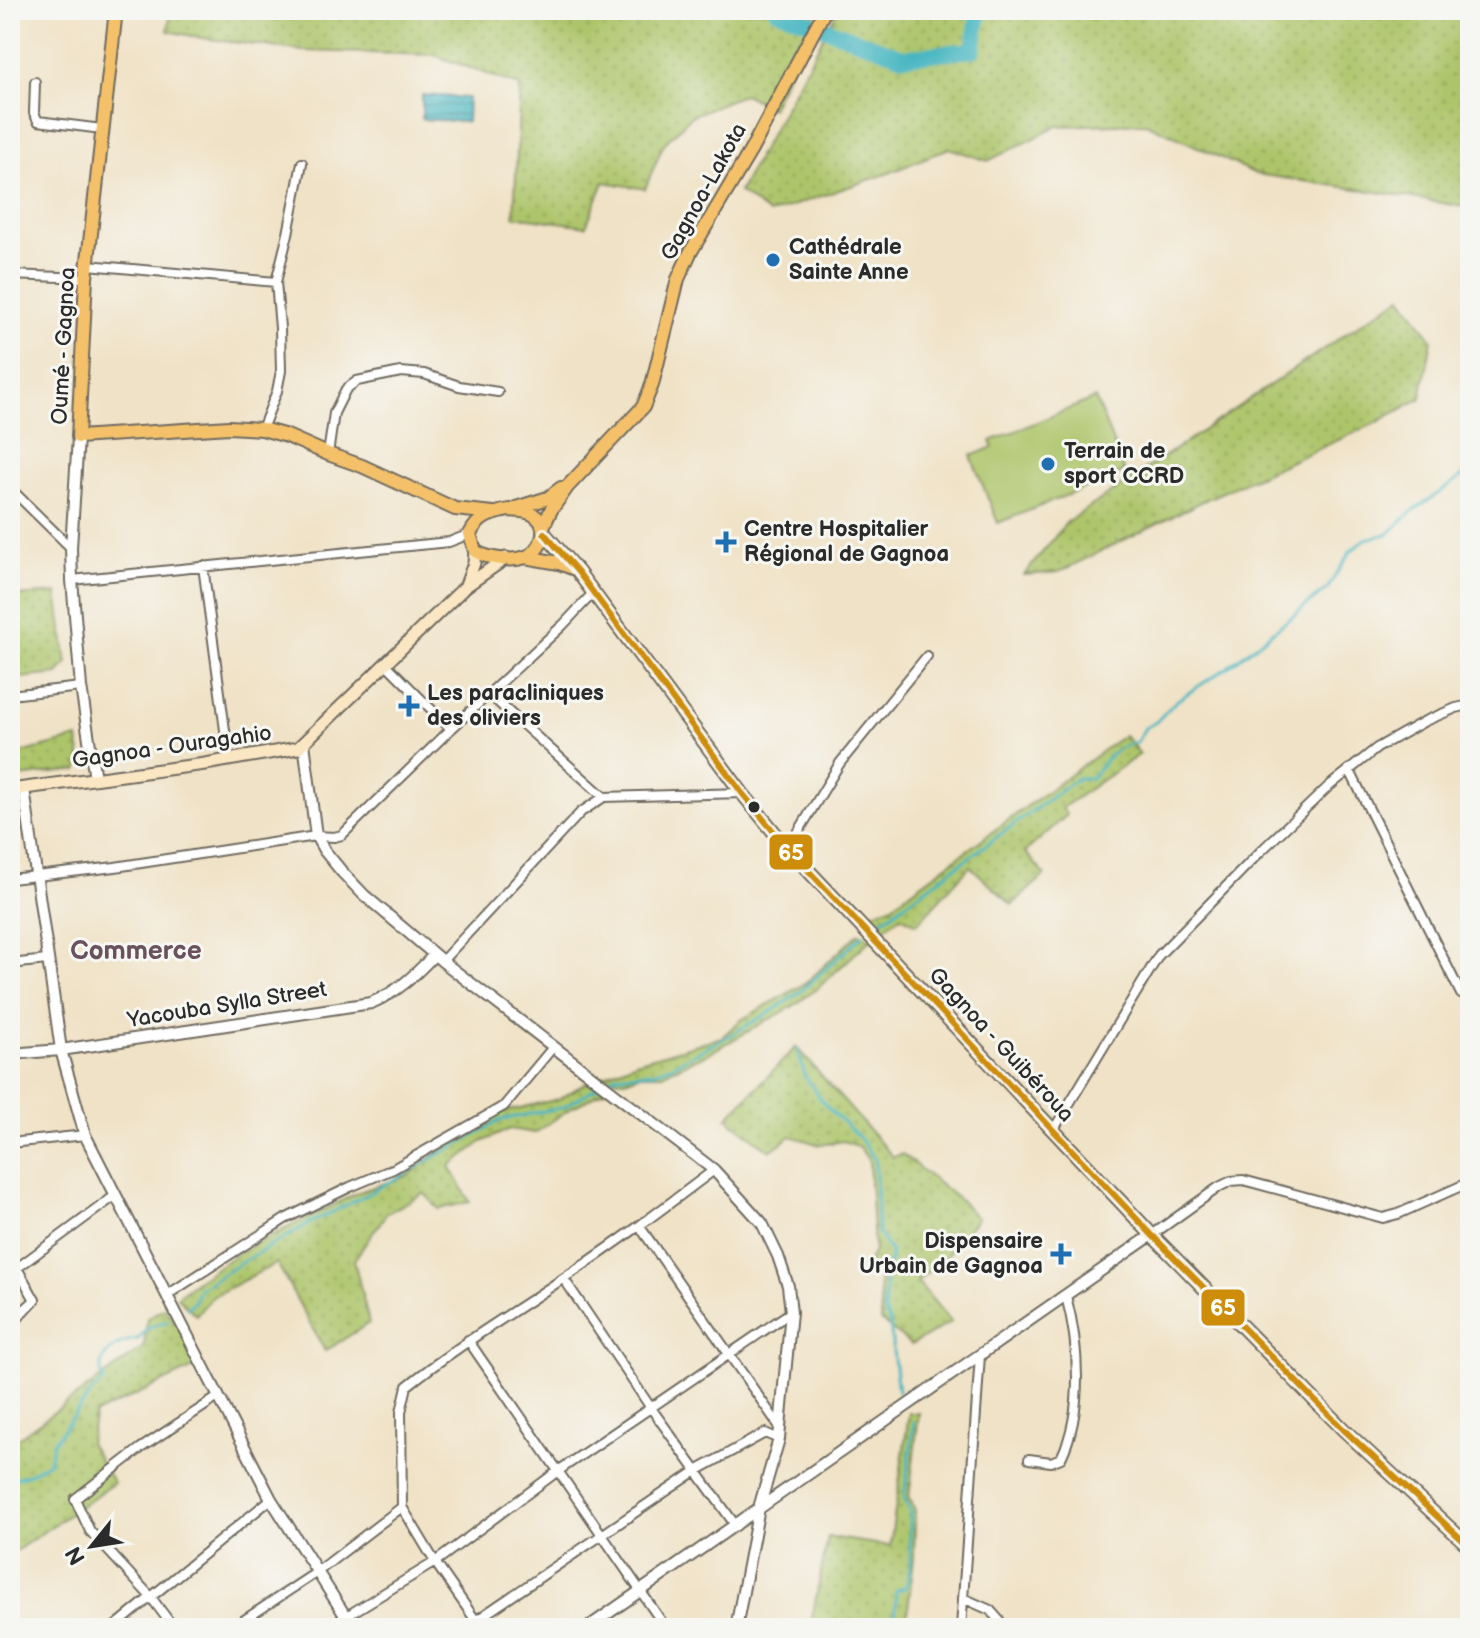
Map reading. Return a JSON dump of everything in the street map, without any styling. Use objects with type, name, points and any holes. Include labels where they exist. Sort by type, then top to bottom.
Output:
[{"type":"main road","name":"Oumé - Gagnoa","points":[[116,10],[87,272],[78,437],[229,427],[262,429],[362,466],[455,509],[493,513]]},
{"type":"main road","name":"Gagnoa-Lakota","points":[[544,530],[554,505],[643,407],[652,385],[678,279],[825,10]]},
{"type":"main road","name":"Gagnoa-Lakota","points":[[509,510],[548,498],[579,474]]},
{"type":"main road","points":[[455,509],[470,534],[474,549],[474,563],[466,586]]},
{"type":"main road","points":[[470,534],[478,521],[493,513],[509,510],[531,513],[544,530],[539,545],[525,557]]},
{"type":"main road","name":"Gagnoa - Guibéroua","points":[[544,530],[594,592],[742,793],[788,849],[1152,1235],[1343,1429],[1470,1547]]},
{"type":"main road","points":[[474,549],[488,557],[525,557],[575,569]]},
{"type":"main road","name":"Gagnoa - Ouragahio","points":[[10,790],[294,749],[304,743],[466,586],[506,558]]},
{"type":"street","points":[[35,82],[34,113],[38,121],[102,129]]},
{"type":"street","points":[[262,429],[277,391],[281,371],[276,282],[302,163]]},
{"type":"street","points":[[10,275],[87,272],[276,282]]},
{"type":"street","points":[[328,454],[334,413],[346,389],[357,381],[401,372],[424,374],[459,386],[498,392]]},
{"type":"street","points":[[78,437],[72,580],[81,687],[95,779]]},
{"type":"street","points":[[10,488],[71,548]]},
{"type":"street","points":[[72,580],[449,542],[470,534]]},
{"type":"street","points":[[449,542],[474,549]]},
{"type":"street","points":[[203,566],[229,760]]},
{"type":"street","points":[[10,879],[115,867],[316,836],[342,835],[594,592]]},
{"type":"street","points":[[788,849],[840,763],[927,656]]},
{"type":"street","points":[[386,664],[451,729]]},
{"type":"street","points":[[10,695],[81,687]]},
{"type":"street","points":[[490,695],[604,797]]},
{"type":"street","points":[[1054,1129],[1159,955],[1261,851],[1349,769],[1377,748],[1425,721],[1470,705]]},
{"type":"street","points":[[304,743],[316,836],[342,872],[364,895],[438,958],[714,1170],[762,1223],[788,1286],[791,1312],[779,1439],[759,1508],[736,1628]]},
{"type":"street","points":[[1349,769],[1461,994]]},
{"type":"street","points":[[24,789],[61,1050],[85,1135],[271,1499],[353,1628]]},
{"type":"street","points":[[438,958],[581,812],[604,797],[742,793]]},
{"type":"street","name":"Yacouba Sylla Street","points":[[10,1054],[61,1050],[371,1003],[405,985],[438,958]]},
{"type":"street","points":[[10,964],[47,960]]},
{"type":"street","points":[[167,1295],[285,1219],[393,1169],[504,1106],[554,1046]]},
{"type":"street","points":[[10,1143],[85,1135]]},
{"type":"street","points":[[478,1624],[402,1507],[401,1412],[407,1386],[468,1340],[640,1227],[714,1170]]},
{"type":"street","points":[[587,1628],[1219,1187],[1243,1180],[1383,1218],[1470,1182]]},
{"type":"street","points":[[10,1329],[35,1300],[14,1270],[116,1195]]},
{"type":"street","points":[[640,1227],[780,1427]]},
{"type":"street","points":[[564,1279],[736,1526]]},
{"type":"street","points":[[1029,1459],[1051,1462],[1061,1458],[1067,1446],[1073,1418],[1076,1350],[1066,1296]]},
{"type":"street","points":[[327,1628],[435,1562],[558,1471],[791,1312]]},
{"type":"street","points":[[468,1340],[666,1628]]},
{"type":"street","points":[[961,1628],[980,1355]]},
{"type":"street","points":[[174,1628],[150,1596],[90,1531],[75,1499],[141,1448],[218,1397]]},
{"type":"street","points":[[465,1628],[478,1624],[696,1471],[765,1433],[779,1439]]},
{"type":"street","points":[[113,1628],[271,1499]]},
{"type":"street","points":[[232,1628],[317,1572],[402,1507]]},
{"type":"street","points":[[963,1598],[990,1610],[1006,1628]]},
{"type":"green space","points":[[171,10],[818,10],[771,108],[744,94],[691,116],[663,145],[645,189],[604,182],[586,226],[514,216],[520,86],[434,55],[304,51],[168,31]]},
{"type":"green space","points":[[838,10],[1470,10],[1470,208],[1256,174],[1146,123],[1058,126],[988,161],[949,148],[889,173],[769,214],[739,192]]},
{"type":"green space","points":[[1402,296],[1432,340],[1421,398],[1376,423],[1207,499],[1059,572],[1024,575],[1066,523]]},
{"type":"green space","name":"Terrain de sport CCRD","points":[[1095,398],[1125,472],[998,523],[971,456],[993,447],[991,441]]},
{"type":"green space","points":[[57,593],[67,664],[58,674],[10,679],[10,615],[18,613],[17,596]]},
{"type":"green space","points":[[1124,735],[1140,754],[1062,808],[1067,815],[1025,852],[1045,875],[1012,905],[970,866],[917,924],[901,916],[877,934],[861,916],[891,906]]},
{"type":"green space","points":[[78,738],[81,764],[77,770],[19,777],[17,754]]},
{"type":"green space","points":[[859,933],[871,939],[818,988],[792,1007],[709,1053],[663,1074],[641,1074],[625,1080],[600,1077],[636,1062],[722,1037],[741,1020],[806,983]]},
{"type":"green space","points":[[796,1047],[893,1157],[902,1154],[977,1218],[946,1257],[917,1281],[951,1322],[911,1345],[881,1321],[879,1274],[866,1267],[874,1251],[869,1161],[859,1147],[844,1141],[820,1145],[791,1136],[770,1151],[727,1118]]},
{"type":"green space","points":[[589,1081],[606,1090],[571,1108],[535,1133],[510,1129],[482,1142],[450,1166],[470,1202],[438,1209],[424,1193],[387,1213],[354,1260],[369,1323],[325,1351],[277,1263],[213,1296],[196,1315],[177,1297],[241,1251],[359,1192],[409,1175],[459,1135],[498,1113],[559,1099]]},
{"type":"green space","points":[[164,1308],[179,1325],[200,1365],[95,1414],[89,1443],[114,1483],[10,1555],[10,1444],[144,1347],[147,1318]]},
{"type":"green space","points":[[909,1413],[919,1413],[909,1497],[915,1511],[914,1558],[907,1616],[959,1623],[959,1628],[810,1628],[828,1537],[890,1546]]},
{"type":"water","points":[[422,95],[468,98],[467,122],[422,119]]},
{"type":"waterway","points":[[776,10],[903,57],[973,50],[978,17],[973,10]]},
{"type":"waterway","points":[[869,930],[1078,778],[1092,778],[1111,755],[1137,742],[1145,728],[1156,722],[1176,701],[1228,667],[1327,589],[1350,552],[1365,539],[1388,534],[1409,514],[1470,471]]},
{"type":"waterway","points":[[187,1308],[194,1302],[199,1289],[244,1261],[501,1120],[564,1107],[617,1075],[654,1072],[727,1037],[799,993],[863,935]]},
{"type":"waterway","points":[[797,1049],[805,1076],[824,1104],[860,1138],[875,1160],[878,1233],[891,1252],[884,1311],[890,1324],[898,1392]]},
{"type":"waterway","points":[[10,1480],[29,1474],[49,1462],[53,1443],[91,1393],[105,1380],[101,1365],[109,1352],[123,1343],[138,1339],[149,1327],[168,1321]]},
{"type":"waterway","points":[[895,1628],[896,1591],[906,1587],[910,1569],[910,1512],[904,1497],[914,1422]]},
{"type":"transit line","name":"65","points":[[544,533],[578,572],[742,793],[788,849],[1152,1235],[1343,1429],[1470,1547]]},
{"type":"place","name":"Cathédrale Sainte Anne","points":[[773,260]]},
{"type":"place","name":"Terrain de sport CCRD","points":[[1048,464]]},
{"type":"place","name":"Centre Hospitalier Régional de Gagnoa","points":[[726,542]]},
{"type":"place","name":"Les paracliniques des oliviers","points":[[409,706]]},
{"type":"place","name":"Dispensaire Urbain de Gagnoa","points":[[1061,1254]]},
{"type":"district","name":"Commerce","points":[[136,951]]}]
